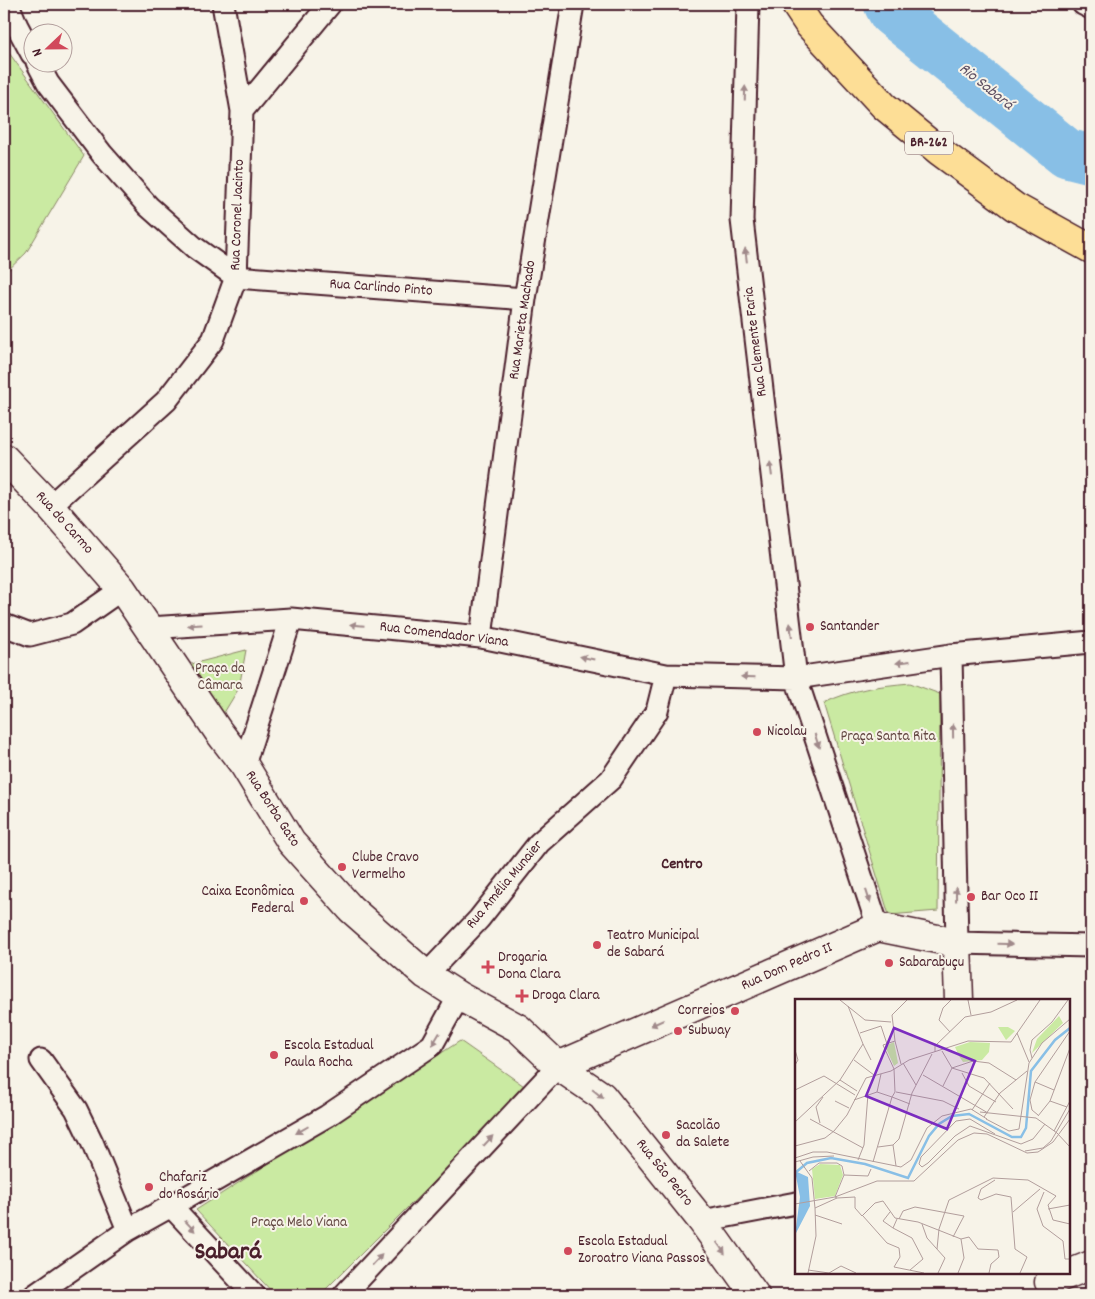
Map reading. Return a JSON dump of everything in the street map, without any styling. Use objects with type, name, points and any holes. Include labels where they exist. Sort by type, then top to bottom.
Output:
[{"type":"main road","name":"BR-262","points":[[794,4],[810,25],[884,106],[939,151],[1015,207],[1091,249]]},
{"type":"main road","name":"Rua do Carmo","points":[[4,458],[50,506],[122,589]]},
{"type":"main road","name":"Rua Borba Gato","points":[[122,589],[218,731],[244,765],[291,842],[351,909],[426,975],[459,996]]},
{"type":"main road","points":[[878,927],[956,942],[960,999]]},
{"type":"main road","name":"Rua Dom Pedro II","points":[[558,1066],[878,927]]},
{"type":"main road","points":[[459,996],[518,1028],[558,1066]]},
{"type":"main road","name":"Rua São Pedro","points":[[558,1066],[602,1096],[702,1221],[755,1295]]},
{"type":"main road","points":[[1051,1283],[1091,1266]]},
{"type":"street","points":[[8,4],[22,35]]},
{"type":"street","name":"Rua Coronel Jacinto","points":[[50,506],[166,401],[213,340],[236,277],[242,111],[223,4]]},
{"type":"street","points":[[242,111],[330,4]]},
{"type":"street","name":"Rua Marieta Machado","points":[[481,636],[525,299],[573,4]]},
{"type":"street","name":"Rua Clemente Faria","points":[[748,4],[742,220],[796,678]]},
{"type":"street","points":[[1083,4],[1091,8]]},
{"type":"street","points":[[42,72],[48,83],[102,154],[148,206],[194,247],[236,277]]},
{"type":"street","name":"Rua Carlindo Pinto","points":[[236,277],[525,299]]},
{"type":"street","points":[[4,625],[30,635],[72,624],[122,589]]},
{"type":"street","points":[[244,765],[291,619]]},
{"type":"street","name":"Rua Comendador Viana","points":[[149,628],[291,619],[481,636],[666,675],[796,678]]},
{"type":"street","points":[[878,927],[796,678],[951,655],[1091,642]]},
{"type":"street","points":[[951,655],[956,942],[1091,946]]},
{"type":"street","name":"Rua Amélia Munaier","points":[[426,975],[479,919],[539,843],[611,779],[657,711],[666,675]]},
{"type":"street","points":[[35,1295],[128,1230],[327,1116],[432,1045],[459,996]]},
{"type":"street","points":[[41,1060],[76,1109],[92,1142],[128,1230]]},
{"type":"street","points":[[344,1295],[558,1066]]},
{"type":"street","points":[[702,1221],[795,1203]]},
{"type":"street","points":[[171,1206],[254,1295]]},
{"type":"green space","points":[[4,46],[84,156],[26,253],[4,274]]},
{"type":"green space","name":"Praça da Câmara","points":[[246,650],[239,688],[222,716],[188,665]]},
{"type":"green space","name":"Praça Santa Rita","points":[[910,683],[940,694],[938,911],[889,915],[824,703],[845,694],[866,689]]},
{"type":"green space","name":"Praça Melo Viana","points":[[460,1041],[527,1088],[320,1295],[275,1295],[196,1210]]},
{"type":"waterway","name":"Rio Sabará","points":[[888,4],[893,13],[1067,153],[1091,159]]},
{"type":"place","name":"Santander","points":[[810,627]]},
{"type":"place","name":"Nicolau","points":[[757,732]]},
{"type":"place","name":"Clube Cravo Vermelho","points":[[342,867]]},
{"type":"place","name":"Bar Oco II","points":[[971,897]]},
{"type":"place","name":"Caixa Econômica Federal","points":[[304,901]]},
{"type":"place","name":"Teatro Municipal de Sabará","points":[[597,945]]},
{"type":"place","name":"Sabarabuçu","points":[[889,963]]},
{"type":"place","name":"Drogaria Dona Clara","points":[[488,967]]},
{"type":"place","name":"Droga Clara","points":[[522,996]]},
{"type":"place","name":"Correios","points":[[735,1011]]},
{"type":"place","name":"Subway","points":[[678,1031]]},
{"type":"place","name":"Escola Estadual Paula Rocha","points":[[274,1055]]},
{"type":"place","name":"Sacolão da Salete","points":[[666,1135]]},
{"type":"place","name":"Chafariz do Rosário","points":[[149,1187]]},
{"type":"place","name":"Escola Estadual Zoroatro Viana Passos","points":[[568,1251]]},
{"type":"district","name":"Centro","points":[[682,864]]},
{"type":"district","name":"Sabará","points":[[228,1253]]}]
